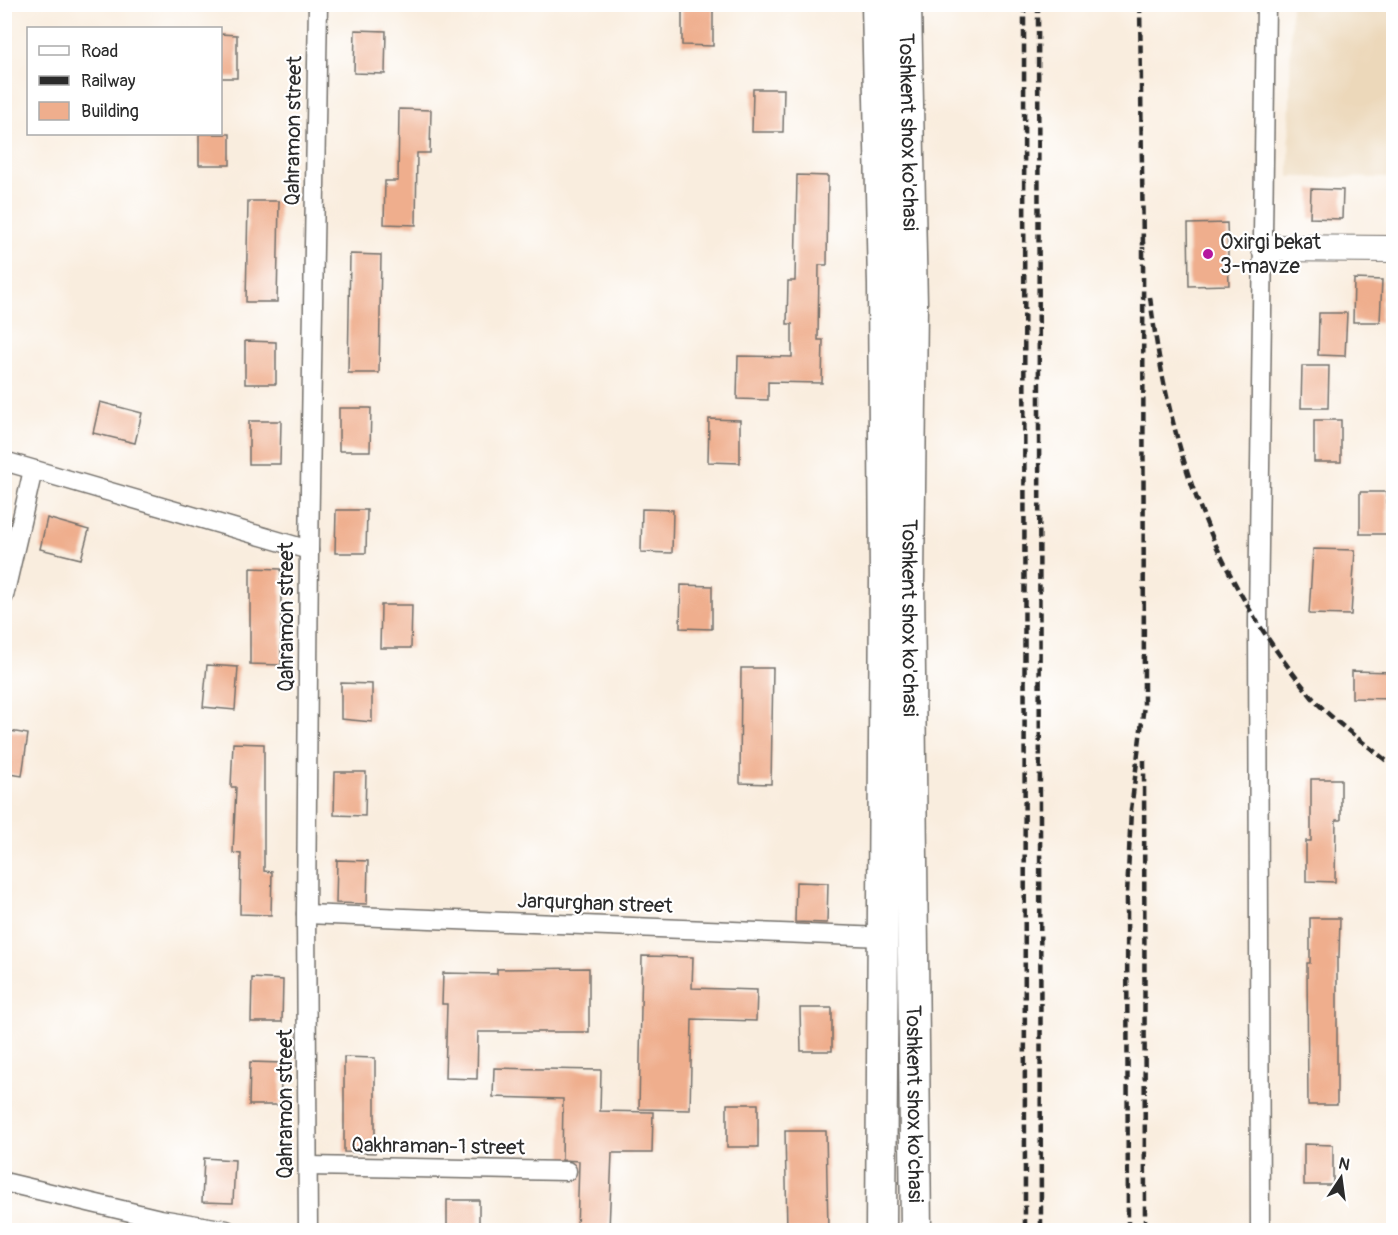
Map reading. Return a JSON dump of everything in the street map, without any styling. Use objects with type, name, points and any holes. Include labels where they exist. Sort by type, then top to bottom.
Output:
[{"type":"highway","name":"Toshkent shox ko'chasi","points":[[877,4],[884,285],[897,581],[916,1230]]},
{"type":"highway","name":"Toshkent shox ko'chasi","points":[[881,1230],[883,937],[897,581],[912,305],[906,4]]},
{"type":"main road","points":[[1264,248],[1394,249]]},
{"type":"street","name":"Qahramon street","points":[[308,1230],[306,914],[318,4]]},
{"type":"street","points":[[1260,1230],[1258,622],[1266,4]]},
{"type":"street","points":[[4,460],[309,550]]},
{"type":"street","points":[[4,596],[33,470]]},
{"type":"street","name":"Jarqurghan street","points":[[306,914],[883,937]]},
{"type":"street","name":"Qakhraman-1 street","points":[[309,1166],[567,1170]]},
{"type":"street","points":[[4,1182],[160,1219],[227,1230]]},
{"type":"shaded area","points":[[1291,5],[1393,5],[1393,178],[1289,177]]},
{"type":"building","points":[[682,4],[713,4],[713,46],[682,45]]},
{"type":"building","points":[[355,30],[386,31],[385,74],[354,73]]},
{"type":"building","points":[[222,34],[237,35],[237,78],[222,78]]},
{"type":"building","points":[[753,89],[784,89],[783,132],[752,132]]},
{"type":"building","points":[[399,109],[431,110],[430,153],[417,153],[416,225],[384,224],[385,181],[398,181]]},
{"type":"building","points":[[230,134],[230,165],[199,165],[199,135]]},
{"type":"building","points":[[797,175],[828,176],[827,265],[819,265],[818,340],[823,340],[822,383],[768,382],[768,400],[737,399],[738,356],[792,357],[792,324],[787,324],[788,281],[795,281]]},
{"type":"building","points":[[1311,189],[1343,190],[1342,219],[1310,218]]},
{"type":"building","points":[[248,201],[279,201],[277,302],[246,302]]},
{"type":"building","name":"Oxirgi bekat 3-mavze","points":[[1227,223],[1229,285],[1189,286],[1188,224]]},
{"type":"building","points":[[350,254],[381,255],[379,373],[348,373]]},
{"type":"building","points":[[1354,279],[1382,280],[1380,322],[1353,322]]},
{"type":"building","points":[[1319,313],[1347,313],[1345,356],[1318,355]]},
{"type":"building","points":[[245,341],[276,342],[276,384],[245,384]]},
{"type":"building","points":[[1302,366],[1329,366],[1328,408],[1301,408]]},
{"type":"building","points":[[100,402],[142,413],[135,443],[93,433]]},
{"type":"building","points":[[339,408],[371,408],[370,451],[339,451]]},
{"type":"building","points":[[709,419],[740,420],[740,463],[708,462]]},
{"type":"building","points":[[1314,420],[1341,420],[1341,462],[1314,462]]},
{"type":"building","points":[[249,421],[281,421],[280,464],[249,464]]},
{"type":"building","points":[[1360,492],[1387,492],[1387,534],[1360,534]]},
{"type":"building","points":[[642,509],[673,510],[672,553],[641,552]]},
{"type":"building","points":[[336,510],[367,510],[366,553],[335,553]]},
{"type":"building","points":[[47,518],[89,530],[81,559],[40,549]]},
{"type":"building","points":[[1313,549],[1355,550],[1351,615],[1309,614]]},
{"type":"building","points":[[250,568],[281,569],[281,665],[250,664]]},
{"type":"building","points":[[681,585],[712,586],[712,629],[680,628]]},
{"type":"building","points":[[381,605],[412,605],[411,648],[380,648]]},
{"type":"building","points":[[207,665],[238,667],[235,710],[203,707]]},
{"type":"building","points":[[741,668],[773,668],[771,784],[740,783]]},
{"type":"building","points":[[1352,671],[1394,672],[1394,699],[1352,698]]},
{"type":"building","points":[[341,683],[372,684],[372,722],[341,719]]},
{"type":"building","points":[[4,730],[28,734],[22,776],[4,773]]},
{"type":"building","points":[[233,743],[264,744],[264,871],[272,872],[271,915],[240,914],[241,854],[233,853],[236,787],[231,787]]},
{"type":"building","points":[[335,772],[366,772],[365,816],[334,815]]},
{"type":"building","points":[[1311,779],[1341,779],[1341,820],[1336,820],[1335,882],[1306,881],[1306,841],[1311,841]]},
{"type":"building","points":[[337,860],[368,861],[367,904],[336,903]]},
{"type":"building","points":[[796,882],[828,883],[827,923],[795,922]]},
{"type":"building","points":[[1310,918],[1340,918],[1339,958],[1337,958],[1337,1105],[1308,1105],[1307,963],[1310,963]]},
{"type":"building","points":[[642,956],[693,957],[692,988],[757,990],[756,1021],[692,1019],[690,1110],[639,1109]]},
{"type":"building","points":[[589,968],[589,1032],[478,1032],[477,1079],[445,1078],[447,1004],[442,1004],[443,973],[497,974],[497,969]]},
{"type":"building","points":[[252,978],[283,980],[282,1022],[251,1022]]},
{"type":"building","points":[[800,1008],[832,1008],[832,1051],[801,1051]]},
{"type":"building","points":[[344,1057],[375,1058],[375,1153],[344,1152]]},
{"type":"building","points":[[250,1062],[282,1063],[280,1105],[249,1105]]},
{"type":"building","points":[[494,1068],[601,1070],[600,1111],[653,1112],[652,1153],[612,1153],[609,1230],[577,1230],[579,1161],[562,1160],[563,1099],[493,1097]]},
{"type":"building","points":[[727,1104],[758,1104],[758,1147],[727,1147]]},
{"type":"building","points":[[785,1131],[826,1131],[828,1230],[787,1230]]},
{"type":"building","points":[[1304,1144],[1333,1145],[1333,1185],[1304,1185]]},
{"type":"building","points":[[204,1158],[235,1160],[233,1203],[202,1202]]},
{"type":"building","points":[[447,1200],[479,1200],[479,1230],[447,1230]]},
{"type":"railway","points":[[1024,4],[1025,1230]]},
{"type":"railway","points":[[1038,4],[1041,1230]]},
{"type":"railway","points":[[1140,4],[1143,249]]},
{"type":"railway","points":[[1128,1230],[1127,895],[1131,810],[1144,705],[1143,242]]},
{"type":"railway","points":[[1150,297],[1169,407],[1183,458],[1200,508],[1222,557],[1276,651],[1311,696],[1339,723],[1394,767]]},
{"type":"railway","points":[[1144,760],[1145,1230]]},
{"type":"place","name":"Oxirgi bekat 3-mavze","points":[[1208,254]]}]
